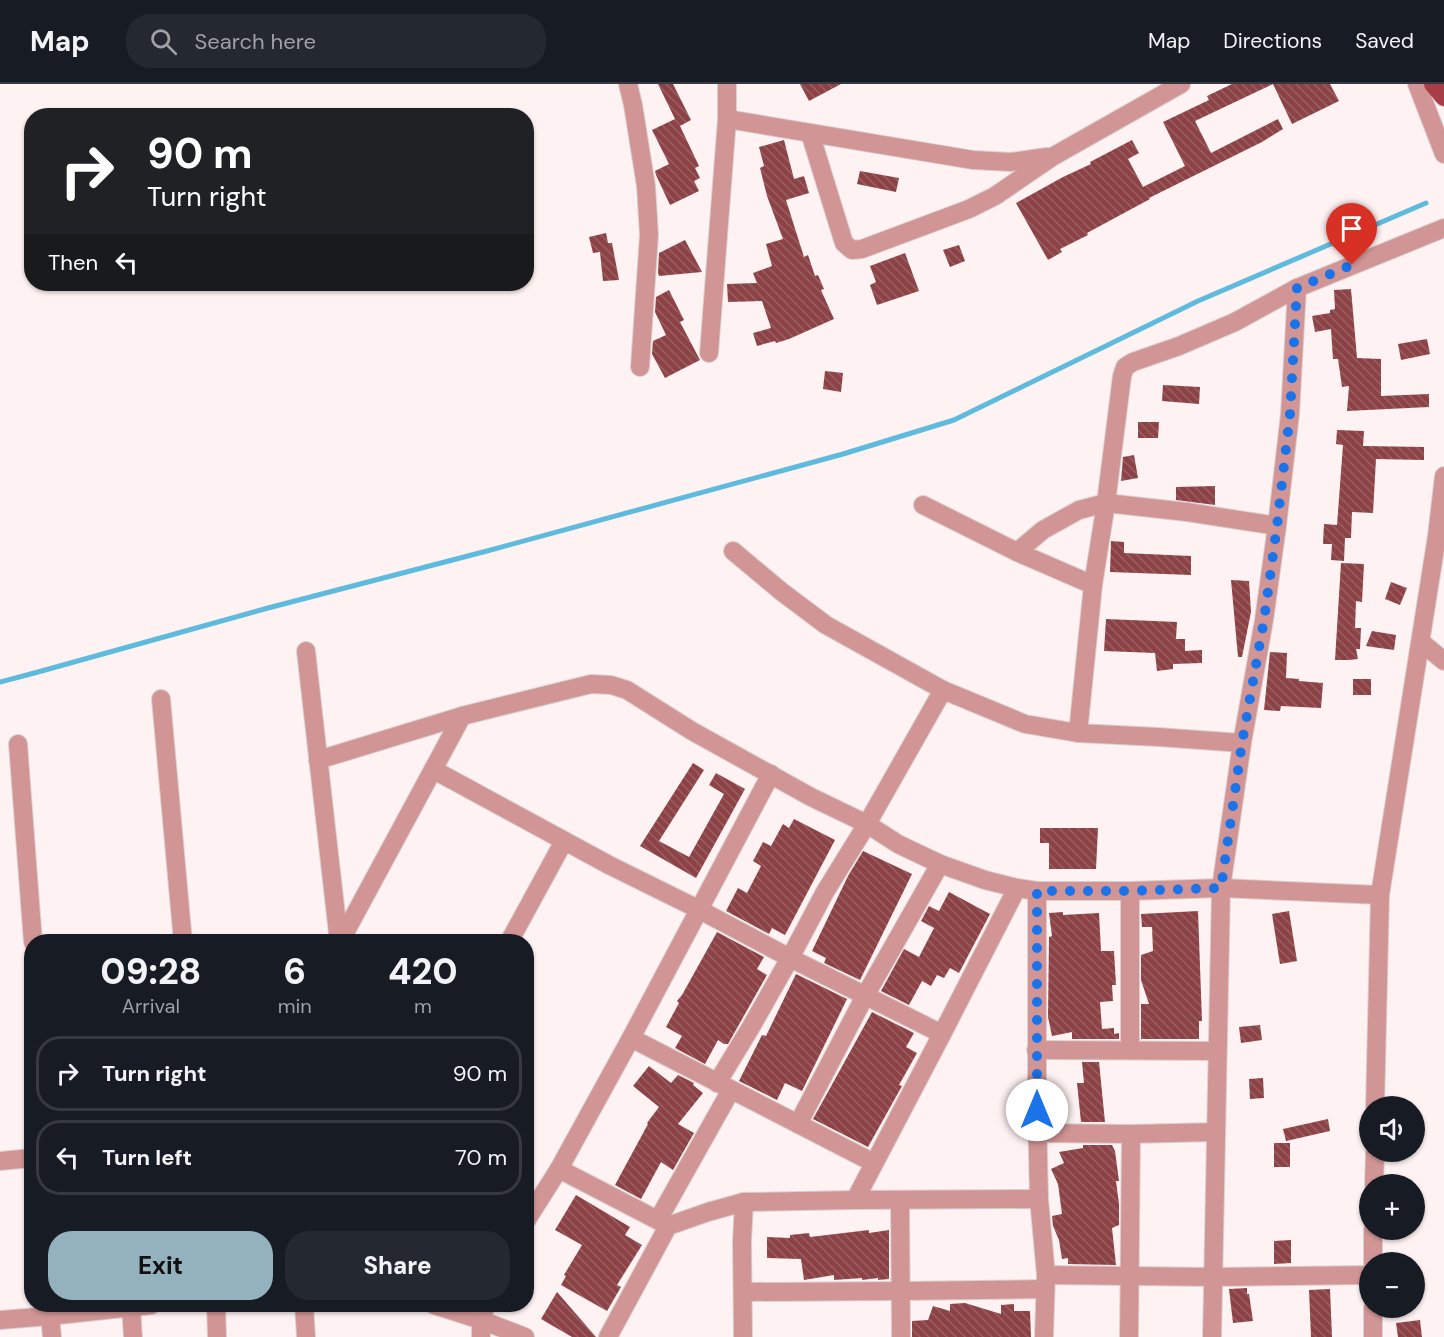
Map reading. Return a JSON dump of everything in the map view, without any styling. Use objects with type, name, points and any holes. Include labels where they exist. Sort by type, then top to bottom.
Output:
[{"type":"main road","points":[[1433,84],[1444,97]]},
{"type":"street","points":[[628,84],[646,186],[649,235],[640,367]]},
{"type":"street","points":[[709,353],[727,119],[727,84]]},
{"type":"street","points":[[810,133],[844,243],[852,250],[862,249],[969,209],[995,196],[1052,157],[1181,84]]},
{"type":"street","points":[[1417,84],[1444,154]]},
{"type":"street","points":[[727,119],[972,160],[1011,162],[1052,157]]},
{"type":"street","points":[[1078,733],[1093,585],[1125,367],[1132,362],[1179,346],[1235,322],[1297,288],[1444,228]]},
{"type":"street","points":[[1212,1337],[1221,888],[1277,526],[1290,414],[1297,288]]},
{"type":"street","points":[[1376,1096],[1380,895],[1421,642],[1444,476]]},
{"type":"street","points":[[1017,552],[1043,530],[1079,510],[1106,503],[1188,512],[1277,526]]},
{"type":"street","points":[[923,505],[1017,552],[1093,585]]},
{"type":"street","points":[[733,551],[782,592],[826,624],[943,690],[1025,724],[1078,733],[1242,743]]},
{"type":"street","points":[[1421,642],[1444,661]]},
{"type":"street","points":[[306,651],[338,934]]},
{"type":"street","points":[[318,760],[462,716],[591,684],[611,685],[627,690],[692,731],[867,824],[898,844],[940,864],[985,880],[1037,891],[1221,888],[1380,895]]},
{"type":"street","points":[[608,1337],[663,1223],[751,1027],[825,892],[867,824],[943,690]]},
{"type":"street","points":[[161,699],[182,934]]},
{"type":"street","points":[[343,934],[462,716]]},
{"type":"street","points":[[18,744],[32,934]]},
{"type":"street","points":[[434,770],[619,870],[942,1034]]},
{"type":"street","points":[[534,1210],[560,1169],[771,774]]},
{"type":"street","points":[[513,934],[564,841]]},
{"type":"street","points":[[798,1124],[865,996],[940,864]]},
{"type":"street","points":[[855,1200],[1017,888]]},
{"type":"street","points":[[1037,891],[1037,1134],[1045,1282],[1044,1337]]},
{"type":"street","points":[[1130,891],[1130,1050]]},
{"type":"street","points":[[631,1038],[874,1163]]},
{"type":"street","points":[[1036,1050],[1217,1051]]},
{"type":"street","points":[[1037,1134],[1216,1132]]},
{"type":"street","points":[[1129,1337],[1131,1134]]},
{"type":"street","points":[[0,1161],[24,1159]]},
{"type":"street","points":[[560,1169],[663,1223],[744,1202],[1039,1199]]},
{"type":"street","points":[[900,1200],[901,1337]]},
{"type":"street","points":[[743,1337],[744,1202]]},
{"type":"street","points":[[743,1292],[902,1292],[1129,1276],[1359,1275]]},
{"type":"street","points":[[0,1320],[86,1312]]},
{"type":"street","points":[[131,1312],[133,1337]]},
{"type":"street","points":[[216,1312],[217,1337]]},
{"type":"street","points":[[304,1312],[306,1337]]},
{"type":"street","points":[[455,1312],[525,1337]]},
{"type":"street","points":[[50,1316],[52,1337]]},
{"type":"street","points":[[1373,1318],[1373,1337]]},
{"type":"building","points":[[658,84],[673,84],[691,120],[680,126],[699,166],[695,168],[700,178],[694,181],[699,191],[670,205],[655,171],[669,164],[652,130],[675,119]]},
{"type":"building","points":[[800,84],[841,84],[809,101]]},
{"type":"building","points":[[1232,84],[1273,84],[1195,121],[1211,153],[1278,119],[1283,129],[1262,142],[1149,198],[1060,249],[1062,252],[1048,260],[1016,203],[1132,140],[1139,153],[1128,159],[1143,187],[1185,166],[1163,122],[1209,100],[1207,96]]},
{"type":"building","points":[[1273,84],[1330,84],[1339,101],[1292,124]]},
{"type":"building","points":[[784,140],[794,179],[804,176],[809,193],[786,200],[804,257],[808,255],[815,276],[818,275],[824,289],[821,290],[834,319],[789,339],[757,346],[753,333],[771,328],[762,301],[728,302],[727,284],[757,283],[753,273],[772,266],[766,244],[783,239],[767,196],[760,168],[764,166],[759,147]]},
{"type":"building","points":[[860,171],[899,178],[896,192],[857,184]]},
{"type":"building","points":[[606,233],[608,243],[612,243],[619,280],[603,281],[600,252],[593,253],[589,237]]},
{"type":"building","points":[[685,240],[702,272],[659,276],[659,253]]},
{"type":"building","points":[[959,245],[965,261],[950,267],[943,250]]},
{"type":"building","points":[[905,253],[919,291],[877,305],[870,285],[876,282],[870,266]]},
{"type":"building","points":[[1351,289],[1357,358],[1381,359],[1381,396],[1429,394],[1429,407],[1347,411],[1349,386],[1342,387],[1338,359],[1333,359],[1331,329],[1315,332],[1312,316],[1330,313],[1330,310],[1335,309],[1334,290]]},
{"type":"building","points":[[669,290],[684,320],[680,322],[700,360],[665,378],[652,354],[653,341],[666,335],[655,312],[656,297]]},
{"type":"building","points":[[1427,339],[1430,354],[1401,360],[1398,344]]},
{"type":"building","points":[[825,371],[843,373],[841,392],[823,389]]},
{"type":"building","points":[[1163,385],[1200,387],[1199,404],[1162,401]]},
{"type":"building","points":[[1138,422],[1159,422],[1158,438],[1138,438]]},
{"type":"building","points":[[1337,430],[1364,431],[1363,446],[1424,447],[1424,460],[1376,459],[1373,513],[1352,512],[1351,538],[1345,538],[1344,561],[1331,560],[1332,544],[1323,544],[1324,524],[1337,525],[1343,445],[1336,444]]},
{"type":"building","points":[[1134,455],[1138,478],[1121,481],[1123,457]]},
{"type":"building","points":[[1215,486],[1215,505],[1176,500],[1176,487]]},
{"type":"building","points":[[1111,541],[1124,542],[1124,553],[1191,556],[1191,575],[1110,572]]},
{"type":"building","points":[[1341,563],[1364,564],[1362,602],[1356,601],[1355,628],[1361,628],[1360,649],[1356,649],[1358,659],[1335,660]]},
{"type":"building","points":[[1231,580],[1249,581],[1251,612],[1242,657],[1238,657]]},
{"type":"building","points":[[1391,582],[1407,588],[1400,605],[1385,599]]},
{"type":"building","points":[[1106,619],[1177,622],[1176,639],[1185,639],[1185,651],[1202,650],[1202,663],[1173,664],[1173,669],[1157,671],[1155,653],[1104,651]]},
{"type":"building","points":[[1372,631],[1396,635],[1394,650],[1366,646]]},
{"type":"building","points":[[1270,652],[1287,653],[1286,678],[1323,683],[1321,708],[1281,706],[1280,711],[1264,710]]},
{"type":"building","points":[[1353,679],[1371,679],[1371,695],[1353,695]]},
{"type":"building","points":[[693,763],[704,770],[659,841],[689,857],[724,794],[709,785],[716,773],[745,789],[696,878],[640,846]]},
{"type":"building","points":[[794,819],[835,840],[785,935],[772,928],[769,934],[726,911],[738,888],[747,893],[761,866],[753,861],[763,842],[771,846],[783,824],[789,828]]},
{"type":"building","points":[[1040,828],[1098,828],[1096,869],[1049,869],[1049,843],[1040,843]]},
{"type":"building","points":[[863,851],[912,874],[860,980],[824,963],[826,958],[812,951],[848,876]]},
{"type":"building","points":[[949,892],[990,914],[959,973],[950,968],[944,978],[937,975],[931,986],[922,981],[909,1005],[881,991],[904,949],[919,957],[934,928],[921,921],[929,906],[939,911]]},
{"type":"building","points":[[1198,911],[1202,1021],[1199,1021],[1199,1039],[1141,1039],[1141,1004],[1149,1004],[1141,980],[1141,955],[1153,951],[1152,927],[1142,927],[1141,914]]},
{"type":"building","points":[[1289,911],[1297,961],[1280,964],[1272,914]]},
{"type":"building","points":[[1063,912],[1063,915],[1099,913],[1101,951],[1114,951],[1116,985],[1112,985],[1113,1001],[1100,1002],[1102,1029],[1114,1028],[1114,1034],[1119,1033],[1119,1039],[1072,1039],[1072,1032],[1052,1036],[1048,1017],[1049,937],[1052,936],[1049,913]]},
{"type":"building","points":[[717,932],[764,957],[757,969],[767,975],[728,1044],[718,1040],[705,1064],[675,1048],[682,1036],[666,1027],[679,1003],[677,1001]]},
{"type":"building","points":[[796,974],[847,999],[802,1091],[785,1083],[777,1100],[739,1081],[762,1035],[766,1036]]},
{"type":"building","points":[[872,1012],[914,1033],[906,1047],[917,1053],[899,1085],[902,1086],[868,1147],[813,1119]]},
{"type":"building","points":[[1260,1025],[1262,1040],[1241,1043],[1239,1027]]},
{"type":"building","points":[[1082,1062],[1099,1062],[1105,1122],[1081,1122],[1077,1083],[1084,1083]]},
{"type":"building","points":[[649,1066],[671,1083],[678,1075],[694,1083],[693,1085],[703,1093],[678,1124],[694,1133],[673,1170],[661,1162],[641,1199],[615,1185],[647,1123],[659,1107],[633,1086]]},
{"type":"building","points":[[1263,1078],[1264,1098],[1250,1099],[1249,1079]]},
{"type":"building","points":[[1328,1119],[1330,1131],[1286,1141],[1283,1129]]},
{"type":"building","points":[[1274,1143],[1290,1143],[1290,1167],[1274,1167]]},
{"type":"building","points":[[1083,1145],[1112,1145],[1115,1151],[1119,1181],[1116,1181],[1119,1225],[1112,1228],[1116,1265],[1068,1264],[1068,1258],[1062,1259],[1052,1216],[1062,1214],[1058,1184],[1051,1169],[1064,1163],[1059,1152],[1083,1148]]},
{"type":"building","points":[[576,1195],[630,1227],[625,1235],[642,1245],[617,1285],[621,1287],[607,1311],[561,1285],[566,1276],[564,1275],[582,1245],[555,1230]]},
{"type":"building","points":[[869,1230],[869,1233],[889,1230],[889,1279],[834,1280],[834,1275],[804,1280],[801,1259],[767,1258],[767,1237],[790,1238],[790,1235],[809,1233],[810,1237]]},
{"type":"building","points":[[1291,1240],[1291,1263],[1274,1264],[1274,1241]]},
{"type":"building","points":[[1247,1288],[1253,1321],[1233,1323],[1229,1289]]},
{"type":"building","points":[[1330,1289],[1332,1337],[1311,1337],[1309,1290]]},
{"type":"building","points":[[557,1292],[596,1337],[572,1337],[541,1319]]},
{"type":"building","points":[[965,1303],[1001,1314],[1001,1305],[1014,1304],[1014,1311],[1030,1311],[1031,1337],[912,1337],[912,1321],[928,1320],[933,1306],[950,1311],[950,1304]]},
{"type":"building","points":[[1420,1320],[1422,1337],[1398,1337],[1396,1323]]},
{"type":"waterway","points":[[0,682],[843,454],[954,420],[1198,301],[1426,203]]},
{"type":"route","points":[[1037,1110],[1037,891],[1221,888],[1277,526],[1290,414],[1297,288],[1352,265]]}]
